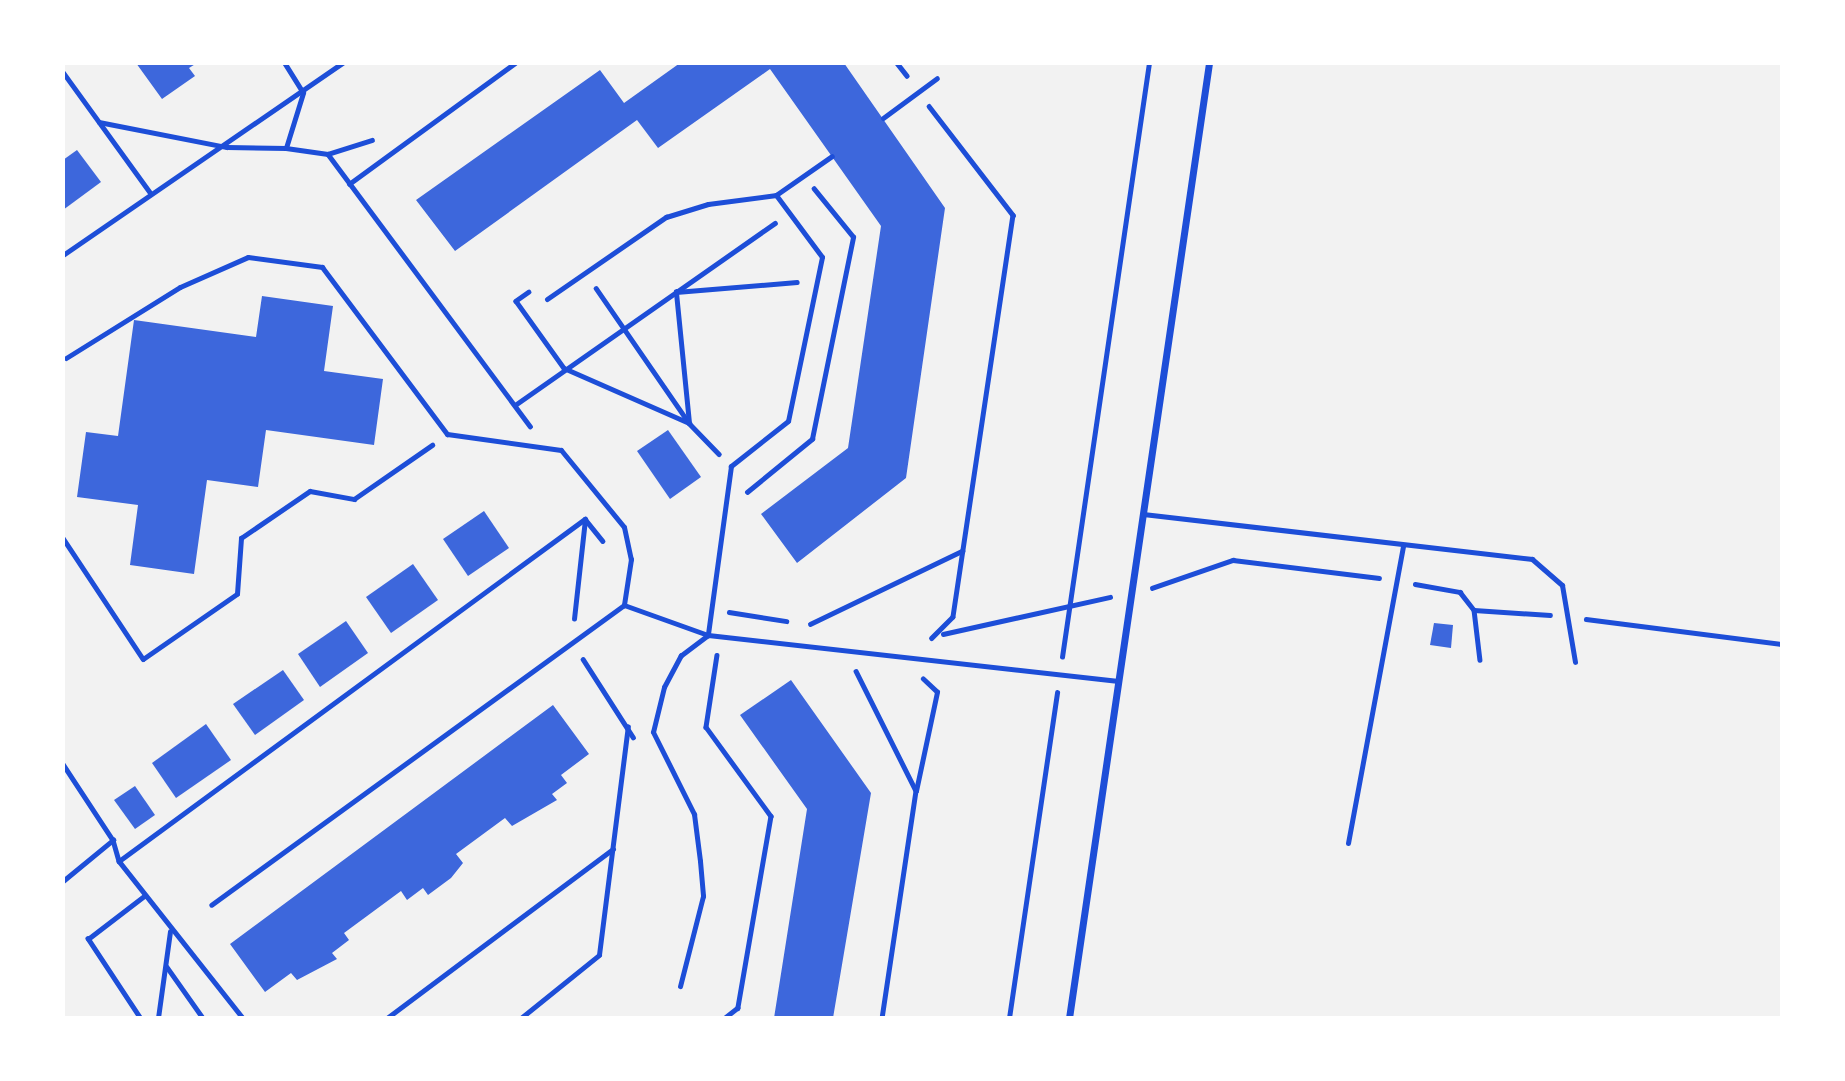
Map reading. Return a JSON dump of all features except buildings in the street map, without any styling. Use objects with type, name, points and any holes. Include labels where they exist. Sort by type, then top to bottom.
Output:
[{"type":"street","points":[[1069,1018],[1209,63]]},
{"type":"lane","points":[[883,118],[937,78]]},
{"type":"lane","points":[[547,299],[666,217],[708,204],[776,195],[832,156]]},
{"type":"lane","points":[[680,986],[703,896],[700,862],[694,814],[653,732],[664,687],[681,654],[708,635],[731,466],[788,421],[822,257],[776,195]]},
{"type":"lane","points":[[66,358],[180,287],[248,257],[322,267],[447,434],[544,447],[573,457],[624,527],[631,559],[624,605],[211,905]]},
{"type":"lane","points":[[1143,514],[1532,559],[1562,585],[1570,617],[1575,662]]},
{"type":"lane","points":[[1348,843],[1403,546]]},
{"type":"lane","points":[[624,605],[708,635],[1118,681]]},
{"type":"path","points":[[284,63],[303,93],[286,148]]},
{"type":"path","points":[[63,255],[150,192],[227,146],[341,63]]},
{"type":"path","points":[[349,184],[514,63]]},
{"type":"path","points":[[897,63],[1013,215],[953,617],[943,634]]},
{"type":"path","points":[[1009,1018],[1149,63]]},
{"type":"path","points":[[63,72],[150,192]]},
{"type":"path","points":[[99,122],[227,146],[286,148],[328,154],[372,140]]},
{"type":"path","points":[[328,154],[544,447]]},
{"type":"path","points":[[740,498],[812,439],[853,237],[803,176]]},
{"type":"path","points":[[515,405],[789,214]]},
{"type":"path","points":[[584,274],[627,326],[689,423],[731,466]]},
{"type":"path","points":[[676,292],[819,280]]},
{"type":"path","points":[[539,284],[516,301],[564,369],[689,423]]},
{"type":"path","points":[[676,292],[689,423]]},
{"type":"path","points":[[63,538],[143,659],[237,594],[242,538],[310,491],[354,499],[447,434]]},
{"type":"path","points":[[585,519],[603,541]]},
{"type":"path","points":[[585,519],[571,641],[641,751]]},
{"type":"path","points":[[119,861],[585,519]]},
{"type":"path","points":[[807,624],[962,551]]},
{"type":"path","points":[[926,641],[943,634],[1070,603],[1131,593],[1233,559],[1460,592],[1474,610],[1480,660]]},
{"type":"path","points":[[730,600],[729,612],[833,628]]},
{"type":"path","points":[[1474,610],[1570,617],[1782,644]]},
{"type":"path","points":[[724,1018],[738,1008],[771,816],[706,727],[718,648],[731,650]]},
{"type":"path","points":[[866,668],[853,667],[916,791]]},
{"type":"path","points":[[882,1018],[916,791],[937,692],[913,676]]},
{"type":"path","points":[[628,727],[653,732]]},
{"type":"path","points":[[521,1018],[599,955],[628,727]]},
{"type":"path","points":[[63,764],[113,840],[119,861],[170,932],[243,1018]]},
{"type":"path","points":[[63,879],[113,840]]},
{"type":"path","points":[[387,1018],[613,849]]},
{"type":"path","points":[[140,1018],[88,939],[144,896]]},
{"type":"path","points":[[158,1018],[170,932]]},
{"type":"path","points":[[166,966],[203,1018]]}]
